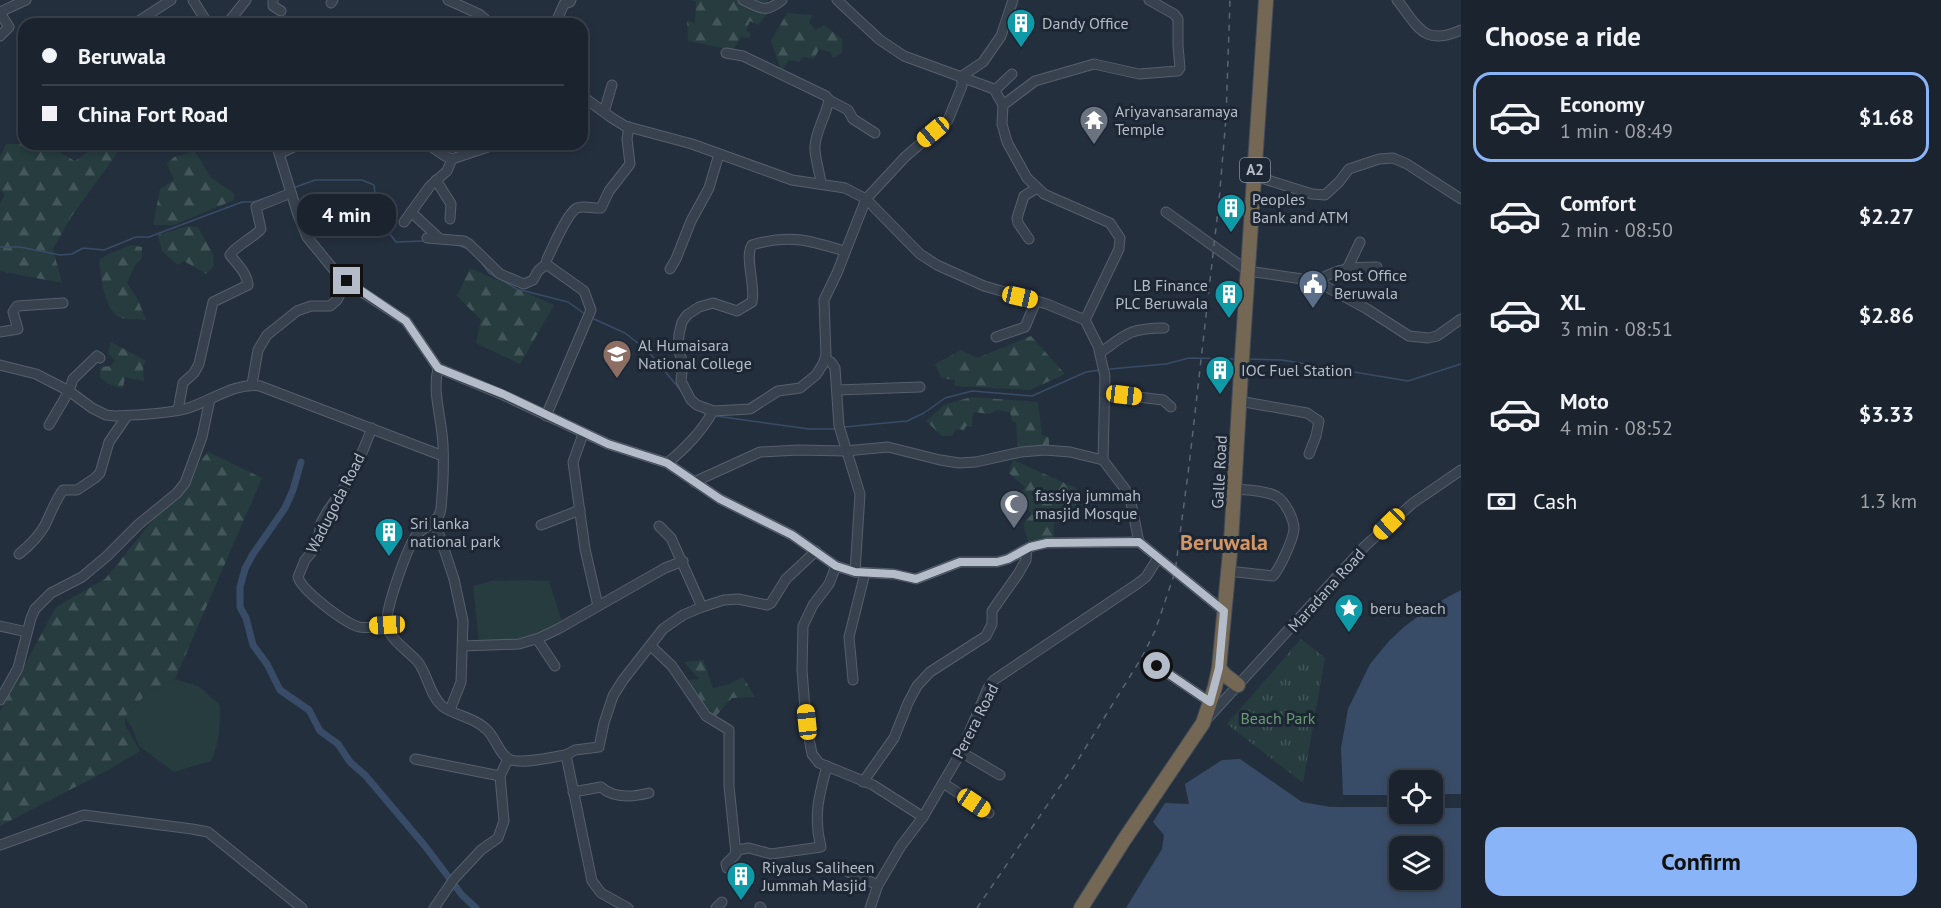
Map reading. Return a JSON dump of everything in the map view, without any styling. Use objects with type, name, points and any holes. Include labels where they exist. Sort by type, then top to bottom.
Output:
[{"type":"highway","name":"Galle Road","points":[[1081,908],[1203,723],[1219,668],[1234,489],[1266,0]]},
{"type":"highway","points":[[1219,668],[1238,685]]},
{"type":"street","points":[[0,36],[9,27],[0,12],[26,0]]},
{"type":"street","points":[[143,18],[171,0]]},
{"type":"street","points":[[193,0],[204,18]]},
{"type":"street","points":[[232,18],[246,0]]},
{"type":"street","points":[[273,0],[273,6],[281,11]]},
{"type":"street","points":[[448,0],[483,18]]},
{"type":"street","points":[[558,18],[564,3],[571,0]]},
{"type":"street","points":[[743,0],[764,9],[769,9],[782,0]]},
{"type":"street","points":[[837,0],[894,50],[924,64],[995,90],[1003,105],[1002,124],[1007,142],[1027,178],[1044,194],[1110,224],[1120,238],[1114,263],[1085,320]]},
{"type":"street","points":[[962,76],[983,62],[1000,36],[1013,0]]},
{"type":"street","points":[[1003,105],[1035,81],[1094,64],[1139,74],[1178,70],[1180,68],[1178,19],[1149,0]]},
{"type":"street","points":[[1397,0],[1418,26],[1433,37],[1443,37],[1461,30]]},
{"type":"street","points":[[726,53],[743,56],[826,96],[875,133]]},
{"type":"street","points":[[995,90],[1012,74]]},
{"type":"street","points":[[844,251],[802,239],[778,238],[752,245],[748,253],[752,302],[737,310],[713,303],[699,307],[687,315],[682,322],[678,334],[678,349],[683,363],[681,381],[691,400],[713,411],[750,409],[778,392],[800,388],[816,375],[825,359],[824,300],[866,199],[905,157],[948,120],[962,86],[962,76]]},
{"type":"street","points":[[604,112],[612,85]]},
{"type":"street","points":[[588,100],[629,127],[692,144],[792,180],[845,188],[866,199],[920,254],[937,265],[984,286],[1036,301],[1085,320],[1100,353],[1105,376],[1103,459],[1125,489],[1131,503],[1139,542],[1224,611]]},
{"type":"street","points":[[821,184],[814,150],[816,137],[829,100]]},
{"type":"street","points":[[427,238],[469,243],[500,274],[524,284],[533,280],[546,264],[546,259],[562,228],[576,208],[602,208],[609,191],[628,169],[630,164],[627,139],[629,127]]},
{"type":"street","points":[[279,150],[298,215],[307,237],[347,281],[406,321],[438,368],[503,394],[583,434],[667,463],[720,499],[792,535],[836,566],[855,572],[894,574],[916,579],[960,562],[997,562],[1008,559],[1027,549],[1047,543],[1139,542]]},
{"type":"street","points":[[437,150],[452,159]]},
{"type":"street","points":[[404,222],[436,180],[447,171],[452,159],[469,150]]},
{"type":"street","points":[[670,269],[676,260],[691,221],[709,188],[719,154]]},
{"type":"street","points":[[1254,176],[1312,194],[1325,195],[1349,169],[1379,159],[1393,158],[1407,164],[1461,199]]},
{"type":"street","points":[[436,180],[451,204],[450,219]]},
{"type":"street","points":[[1029,239],[1017,218],[1024,196],[1037,188]]},
{"type":"street","points":[[178,410],[183,383],[194,373],[199,364],[213,302],[248,285],[242,270],[230,255],[233,250],[243,245],[261,229],[256,207],[290,189]]},
{"type":"street","points":[[411,212],[439,238]]},
{"type":"street","points":[[1166,212],[1248,271],[1316,281],[1367,309],[1409,336],[1428,338],[1437,336],[1461,320]]},
{"type":"street","points":[[1348,267],[1360,242]]},
{"type":"street","points":[[546,264],[584,291],[591,310],[546,416]]},
{"type":"street","points":[[1316,281],[1329,273],[1348,267],[1377,267]]},
{"type":"street","points":[[252,384],[258,350],[267,335],[297,311],[311,306],[330,306],[337,300],[347,281]]},
{"type":"street","points":[[996,337],[1025,327],[1036,301]]},
{"type":"street","points":[[0,332],[18,329],[13,312],[17,306],[63,303]]},
{"type":"street","points":[[1100,353],[1130,332],[1141,328],[1164,328]]},
{"type":"street","points":[[49,425],[69,391],[73,378],[97,356],[100,358]]},
{"type":"street","points":[[825,359],[835,368],[839,426],[860,494],[855,572]]},
{"type":"street","points":[[438,368],[435,381],[443,456],[438,531],[459,598],[463,621],[461,682],[450,710]]},
{"type":"street","points":[[1,369],[36,374],[69,391],[106,415],[127,416],[178,410],[237,387],[252,384],[443,456]]},
{"type":"street","points":[[837,390],[921,387]]},
{"type":"street","points":[[1105,393],[1163,400],[1171,407]]},
{"type":"street","points":[[0,700],[18,668],[35,609],[51,593],[82,577],[186,483],[202,437],[210,399]]},
{"type":"street","points":[[1239,401],[1307,413],[1319,421],[1309,454]]},
{"type":"street","points":[[667,463],[678,455],[709,419],[713,411]]},
{"type":"street","points":[[19,554],[36,538],[63,490],[77,490],[91,482],[100,473],[109,442],[127,416]]},
{"type":"street","name":"Wadugoda Road","points":[[372,428],[353,475],[321,523],[317,546],[305,560],[298,577],[302,585],[335,613],[360,627],[387,625]]},
{"type":"street","points":[[583,434],[573,462],[585,549],[598,606]]},
{"type":"street","points":[[694,482],[760,452],[845,451],[888,447],[959,463],[1045,450],[1070,452],[1103,459]]},
{"type":"street","name":"Maradana Road","points":[[1203,723],[1365,546],[1413,503],[1461,470]]},
{"type":"street","points":[[1228,571],[1273,576],[1288,547],[1294,528],[1288,510],[1278,497],[1262,492],[1234,489]]},
{"type":"street","points":[[541,525],[580,510]]},
{"type":"street","points":[[437,520],[420,532],[413,541],[397,583],[387,625],[395,640],[420,665],[440,704],[487,729],[508,759],[524,760],[566,755],[575,750],[599,747],[613,696],[622,680],[663,629],[684,615],[702,607],[738,599],[767,605],[771,603],[786,579],[816,551]]},
{"type":"street","points":[[659,526],[671,538],[702,607]]},
{"type":"street","points":[[863,782],[894,738],[917,686],[930,672],[986,636],[992,624],[992,611],[1026,560],[1027,549]]},
{"type":"street","name":"Perera Road","points":[[870,908],[878,885],[901,846],[923,818],[961,752],[988,688],[994,680],[1137,584],[1146,576],[1158,558]]},
{"type":"street","points":[[463,646],[519,644],[537,639],[664,568],[683,561]]},
{"type":"street","points":[[836,566],[830,584],[821,593],[803,626],[802,656],[812,754],[819,763],[878,788],[923,818]]},
{"type":"street","points":[[853,680],[850,628],[865,573]]},
{"type":"street","points":[[0,626],[27,632]]},
{"type":"street","points":[[537,639],[555,666]]},
{"type":"street","points":[[651,646],[672,666],[706,716],[729,730],[729,786],[736,854],[726,864],[727,868]]},
{"type":"street","points":[[1157,666],[1210,702]]},
{"type":"street","points":[[961,752],[1000,775]]},
{"type":"street","points":[[566,755],[594,885],[604,896],[628,908]]},
{"type":"street","points":[[415,759],[500,776]]},
{"type":"street","points":[[434,908],[452,881],[481,850],[498,838],[504,820],[500,776],[508,759]]},
{"type":"street","points":[[736,850],[763,848],[771,854],[821,847],[818,834],[817,803],[827,766]]},
{"type":"street","points":[[943,783],[989,813]]},
{"type":"street","points":[[573,792],[601,787],[616,795],[630,796],[649,793]]},
{"type":"street","points":[[0,846],[84,815],[200,830],[208,832],[302,908]]},
{"type":"street","points":[[846,871],[878,885]]},
{"type":"green space","points":[[691,0],[765,0],[768,1],[767,14],[758,25],[750,21],[746,30],[751,34],[749,38],[741,37],[733,50],[688,41],[687,20],[695,24],[696,1]]},
{"type":"green space","points":[[787,13],[812,15],[809,23],[816,30],[824,25],[842,39],[842,53],[833,58],[830,52],[819,49],[814,59],[803,57],[799,62],[789,60],[781,70],[771,41]]},
{"type":"green space","points":[[6,144],[18,144],[18,150],[56,150],[75,161],[91,150],[118,152],[71,217],[53,249],[62,283],[0,271],[0,203],[5,195],[0,190],[0,157]]},
{"type":"green space","points":[[195,151],[210,177],[234,193],[234,200],[174,225],[153,225],[160,189],[174,180],[167,164],[174,157]]},
{"type":"green space","points":[[188,226],[198,227],[213,254],[214,266],[206,274],[184,261],[178,265],[162,251],[158,235]]},
{"type":"green space","points":[[131,245],[142,247],[142,258],[135,265],[127,283],[138,300],[146,320],[124,319],[115,314],[107,301],[102,284],[99,260]]},
{"type":"green space","points":[[470,268],[554,305],[520,364],[476,343],[481,320],[457,296]]},
{"type":"green space","points":[[1031,336],[1065,374],[1030,390],[954,386],[955,380],[941,378],[935,364],[961,350],[977,358]]},
{"type":"green space","points":[[111,342],[146,361],[143,366],[144,381],[125,377],[123,388],[111,385],[100,378],[100,367],[111,366],[115,360],[108,354]]},
{"type":"green space","points":[[971,397],[1038,402],[1042,435],[1049,437],[1049,447],[1018,448],[1016,423],[1012,421],[1010,412],[997,410],[989,414],[973,412],[972,427],[966,426],[964,430],[956,429],[952,436],[942,436],[926,421],[944,405]]},
{"type":"green space","points":[[208,452],[262,478],[175,679],[149,691],[125,717],[125,725],[140,751],[0,826],[0,711],[56,607],[105,579]]},
{"type":"green space","points":[[1013,460],[1078,489],[1074,521],[1054,523],[1054,537],[1029,544],[1023,524],[1032,514],[1018,497],[1025,487],[1009,473]]},
{"type":"green space","points":[[491,581],[549,581],[562,622],[522,638],[479,642],[473,586]]},
{"type":"green space","name":"Beach Park","points":[[1301,639],[1325,658],[1303,783],[1227,724]]},
{"type":"green space","points":[[703,660],[713,688],[727,685],[743,677],[755,697],[732,698],[716,716],[707,712],[686,680],[699,679],[684,662]]},
{"type":"green space","points":[[175,679],[198,686],[220,705],[220,728],[211,761],[174,772],[139,746],[125,717],[149,691]]},
{"type":"water","points":[[1461,590],[1461,908],[1126,908],[1162,849],[1164,835],[1153,822],[1165,803],[1189,804],[1185,784],[1222,760],[1240,759],[1302,802],[1331,807],[1337,804],[1343,795],[1341,748],[1348,709],[1370,664],[1404,627],[1433,605]]},
{"type":"pier","points":[[1443,794],[1461,794],[1461,808],[1443,808]]},
{"type":"pier","points":[[1343,795],[1389,795],[1389,807],[1331,807],[1337,804]]},
{"type":"waterway","points":[[293,188],[315,180],[362,180],[374,185],[378,218],[396,242],[424,241]]},
{"type":"waterway","points":[[0,247],[20,247],[60,255],[72,254],[83,248],[104,250],[136,237],[149,237],[242,202],[253,202],[274,195]]},
{"type":"waterway","points":[[458,245],[468,249]]},
{"type":"waterway","points":[[478,258],[489,273],[517,289],[568,302],[585,314]]},
{"type":"waterway","points":[[594,319],[625,333],[648,351],[683,393]]},
{"type":"waterway","points":[[1110,369],[1166,364],[1189,358],[1237,359]]},
{"type":"waterway","points":[[1247,359],[1282,360],[1408,381],[1461,364]]},
{"type":"waterway","points":[[844,427],[907,421],[924,413],[945,398],[972,391],[1032,396],[1086,372],[1100,370]]},
{"type":"waterway","points":[[716,416],[809,429],[835,429]]},
{"type":"waterway","points":[[301,462],[285,508],[253,554],[245,569],[240,587],[240,607],[246,618],[253,645],[267,664],[280,690],[309,710],[320,731],[338,744],[350,762],[365,775],[425,846],[462,895],[476,908]]},
{"type":"railway","points":[[977,908],[1076,763],[1142,657],[1155,631],[1175,572],[1219,201],[1226,118],[1230,0]]},
{"type":"place","name":"Dandy Office","points":[[1021,48]]},
{"type":"place","name":"Ariyavansaramaya Temple","points":[[1094,146]]},
{"type":"place","name":"Peoples Bank and ATM","points":[[1231,234]]},
{"type":"place","name":"Post Office Beruwala","points":[[1313,310]]},
{"type":"place","name":"LB Finance PLC Beruwala","points":[[1229,320]]},
{"type":"place","name":"Al Humaisara National College","points":[[617,380]]},
{"type":"place","name":"IOC Fuel Station","points":[[1220,396]]},
{"type":"place","name":"fassiya jummah masjid Mosque","points":[[1014,530]]},
{"type":"place","name":"Sri lanka national park","points":[[389,558]]},
{"type":"place","name":"beru beach","points":[[1349,634]]},
{"type":"place","name":"Riyalus Saliheen Jummah Masjid","points":[[741,902]]},
{"type":"district","name":"Beruwala","points":[[1224,542]]},
{"type":"route","points":[[347,281],[406,321],[438,368],[503,394],[583,434],[667,463],[720,499],[792,535],[836,566],[855,572],[894,574],[916,579],[960,562],[997,562],[1008,559],[1030,547],[1047,543],[1139,542],[1224,611],[1219,668],[1210,702],[1157,666]]}]
